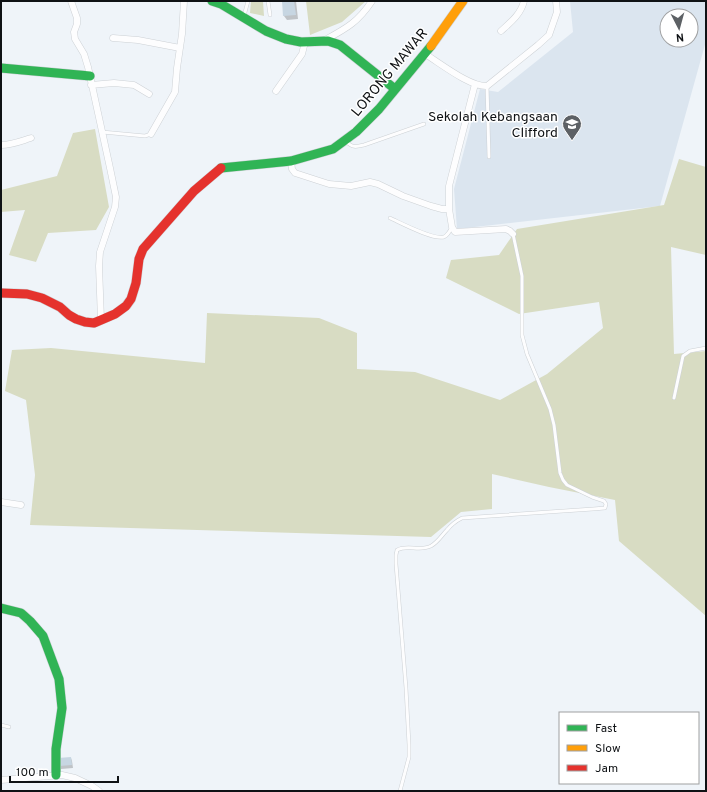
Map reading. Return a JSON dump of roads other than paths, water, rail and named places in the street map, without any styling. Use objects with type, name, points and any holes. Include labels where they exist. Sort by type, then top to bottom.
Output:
[{"type":"street","points":[[1,293],[27,294],[42,298],[60,307],[76,319],[85,322],[101,320],[99,266],[100,252],[116,197],[88,67],[84,54],[75,39],[74,32],[77,24],[77,18],[71,1]]},
{"type":"street","points":[[151,134],[175,92],[182,34],[184,1]]},
{"type":"street","points":[[212,1],[221,4],[278,36],[305,42],[325,40],[332,41],[340,45],[395,88]]},
{"type":"street","points":[[325,40],[344,30],[354,22],[372,1]]},
{"type":"street","name":"LORONG MAWAR","points":[[101,320],[115,314],[126,306],[131,299],[136,283],[139,258],[143,249],[194,191],[214,173],[220,168],[291,161],[333,149],[345,141],[379,109],[425,54],[463,1]]},
{"type":"street","points":[[501,31],[518,15],[524,1]]},
{"type":"street","points":[[425,54],[475,84],[487,86],[549,35],[557,12],[556,1]]},
{"type":"street","points":[[113,38],[138,40],[180,48]]},
{"type":"street","points":[[276,91],[302,54],[305,42]]},
{"type":"street","points":[[1,68],[134,86],[149,94]]},
{"type":"street","points":[[475,84],[449,186],[449,209],[452,228],[455,232],[506,229],[513,234]]},
{"type":"street","points":[[1,145],[17,143],[31,138]]},
{"type":"street","points":[[291,161],[292,169],[295,173],[329,184],[351,186],[370,182],[431,206],[449,209]]},
{"type":"street","points":[[1,502],[20,505]]},
{"type":"street","points":[[1,608],[21,613],[43,636],[59,679],[62,708],[56,749],[56,775]]},
{"type":"street","points":[[1,780],[62,775],[75,778],[99,791]]},
{"type":"lane","points":[[244,17],[248,1]]},
{"type":"lane","points":[[268,1],[270,15]]},
{"type":"lane","points":[[487,86],[489,157]]},
{"type":"lane","points":[[345,141],[350,146],[356,147],[424,124]]},
{"type":"lane","points":[[102,132],[145,136],[151,134]]},
{"type":"lane","points":[[390,218],[428,235],[437,237],[448,234],[452,228]]},
{"type":"lane","points":[[400,791],[409,757],[409,745],[406,680],[396,560],[397,550],[402,547],[419,549],[432,546],[448,528],[462,518],[605,508],[606,504],[604,501],[567,485],[560,473],[554,425],[527,354],[522,335],[522,276],[513,234]]},
{"type":"lane","points":[[674,398],[683,356],[690,351],[706,348]]},
{"type":"lane","points":[[1,725],[9,727]]},
{"type":"place","name":"Sekolah Kebangsaan Clifford","points":[[572,141]]}]
